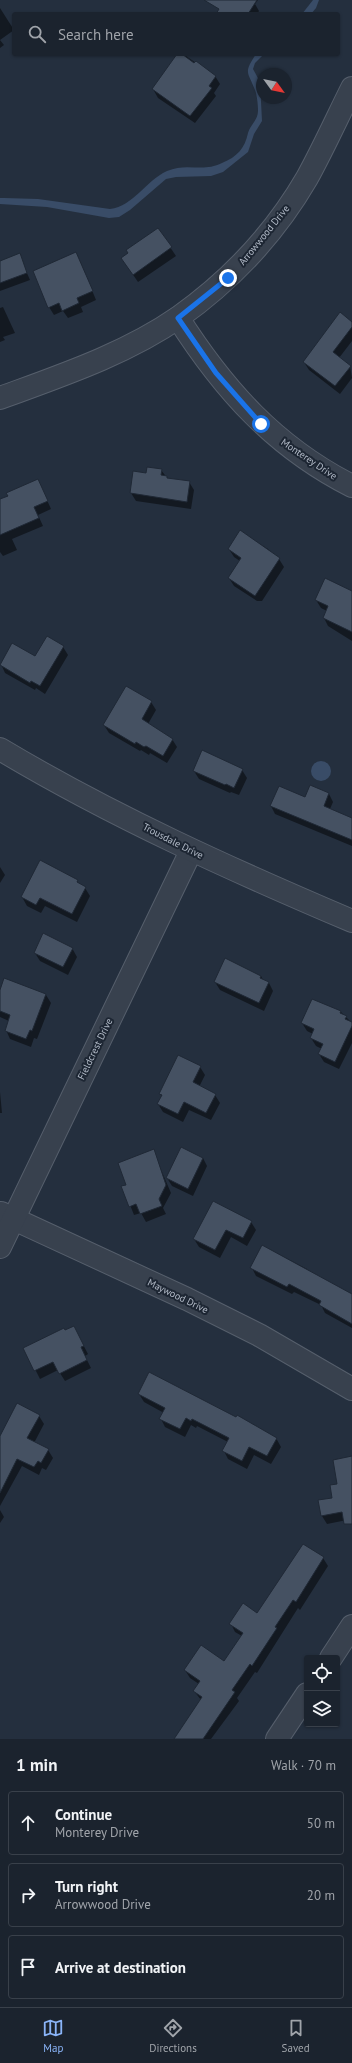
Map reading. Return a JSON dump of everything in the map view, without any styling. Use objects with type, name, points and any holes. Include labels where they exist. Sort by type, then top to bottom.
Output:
[{"type":"street","name":"Arrowwood Drive","points":[[0,398],[110,354],[178,318],[228,278],[273,228],[307,177],[352,88]]},
{"type":"street","name":"Monterey Drive","points":[[178,318],[216,373],[261,424],[298,454],[352,486]]},
{"type":"street","name":"Trousdale Drive","points":[[0,749],[32,768],[191,850],[352,921]]},
{"type":"street","name":"Fieldcrest Drive","points":[[0,1247],[7,1216],[191,850]]},
{"type":"street","name":"Maywood Drive","points":[[7,1216],[187,1299],[259,1335],[352,1388]]},
{"type":"street","points":[[333,1655],[352,1626]]},
{"type":"street","points":[[277,1739],[304,1698]]},
{"type":"water","points":[[313,0],[319,0],[313,12],[304,12]]},
{"type":"water","points":[[255,56],[262,56],[255,63],[253,69],[256,75],[256,95],[249,76],[248,69]]},
{"type":"water","points":[[258,104],[261,104],[262,121],[254,134],[248,152],[223,172],[211,176],[176,177],[166,179],[130,210],[119,217],[109,218],[47,207],[0,204],[0,198],[38,199],[110,209],[118,207],[133,198],[159,175],[167,171],[182,167],[201,168],[215,166],[232,158],[240,151],[245,143],[249,130],[258,114]]},
{"type":"water","points":[[317,761],[325,761],[331,767],[331,775],[325,781],[317,781],[311,775],[311,767]]},
{"type":"building","points":[[204,0],[257,0],[249,12],[217,12],[219,9]]},
{"type":"building","points":[[176,56],[185,56],[194,63],[196,61],[216,76],[209,86],[212,88],[190,116],[152,89]]},
{"type":"building","points":[[158,228],[172,247],[133,275],[121,258],[128,253],[126,250]]},
{"type":"building","points":[[76,252],[93,291],[77,298],[79,303],[62,311],[59,303],[48,308],[33,271]]},
{"type":"building","points":[[20,253],[27,273],[0,283],[0,261]]},
{"type":"building","points":[[340,312],[352,322],[352,327],[333,352],[351,366],[335,386],[303,362]]},
{"type":"building","points":[[147,467],[162,469],[161,475],[167,476],[167,478],[190,481],[187,502],[130,493],[133,471],[146,473]]},
{"type":"building","points":[[38,479],[48,501],[34,507],[39,518],[0,535],[0,499],[8,496],[6,493]]},
{"type":"building","points":[[240,530],[280,558],[255,596],[228,578],[241,558],[228,549]]},
{"type":"building","points":[[325,578],[352,591],[352,632],[323,618],[328,606],[315,600]]},
{"type":"building","points":[[47,636],[64,646],[40,686],[31,681],[30,683],[0,665],[12,643],[35,656]]},
{"type":"building","points":[[126,686],[152,701],[142,719],[173,739],[163,756],[146,746],[144,747],[136,742],[135,744],[103,725]]},
{"type":"building","points":[[202,750],[243,769],[234,788],[193,771]]},
{"type":"building","points":[[310,785],[329,793],[324,806],[352,818],[352,840],[270,806],[279,786],[305,797]]},
{"type":"building","points":[[40,860],[78,880],[77,882],[86,887],[72,914],[40,898],[36,905],[21,897]]},
{"type":"building","points":[[43,933],[73,948],[63,967],[34,953]]},
{"type":"building","points":[[225,958],[261,976],[260,978],[269,982],[259,1003],[214,982]]},
{"type":"building","points":[[4,978],[46,994],[32,1031],[30,1030],[26,1039],[5,1031],[10,1015],[0,1011],[0,990]]},
{"type":"building","points":[[312,999],[341,1011],[340,1013],[347,1016],[345,1019],[352,1022],[352,1026],[335,1062],[318,1054],[323,1044],[310,1038],[314,1029],[301,1023]]},
{"type":"building","points":[[178,1055],[201,1066],[193,1082],[216,1094],[206,1113],[184,1102],[178,1114],[157,1104],[162,1095],[159,1094]]},
{"type":"building","points":[[181,1147],[203,1158],[188,1189],[166,1178]]},
{"type":"building","points":[[154,1149],[166,1185],[159,1199],[162,1206],[140,1214],[136,1204],[129,1207],[121,1186],[126,1185],[118,1163]]},
{"type":"building","points":[[213,1201],[252,1221],[243,1238],[226,1230],[215,1250],[193,1239]]},
{"type":"building","points":[[262,1245],[352,1294],[352,1324],[319,1305],[321,1301],[289,1284],[287,1287],[250,1268]]},
{"type":"building","points":[[74,1326],[84,1346],[81,1347],[87,1360],[59,1374],[53,1362],[34,1371],[23,1348],[64,1328],[65,1330]]},
{"type":"building","points":[[149,1372],[236,1417],[237,1415],[277,1438],[267,1456],[249,1447],[242,1461],[222,1451],[229,1438],[192,1419],[191,1421],[186,1418],[180,1429],[159,1419],[165,1408],[138,1394]]},
{"type":"building","points":[[17,1403],[40,1415],[27,1438],[49,1449],[41,1463],[38,1461],[34,1467],[17,1459],[0,1493],[0,1436]]},
{"type":"building","points":[[352,1456],[352,1524],[344,1524],[342,1512],[321,1516],[318,1500],[332,1498],[330,1485],[337,1484],[333,1460]]},
{"type":"building","points":[[303,1544],[324,1557],[296,1602],[293,1600],[252,1666],[250,1664],[232,1690],[235,1692],[203,1739],[174,1739],[202,1697],[193,1691],[200,1681],[184,1670],[201,1645],[224,1661],[243,1633],[229,1624],[243,1603],[257,1613]]},
{"type":"route","points":[[228,278],[178,318],[225,385],[261,424]]}]
